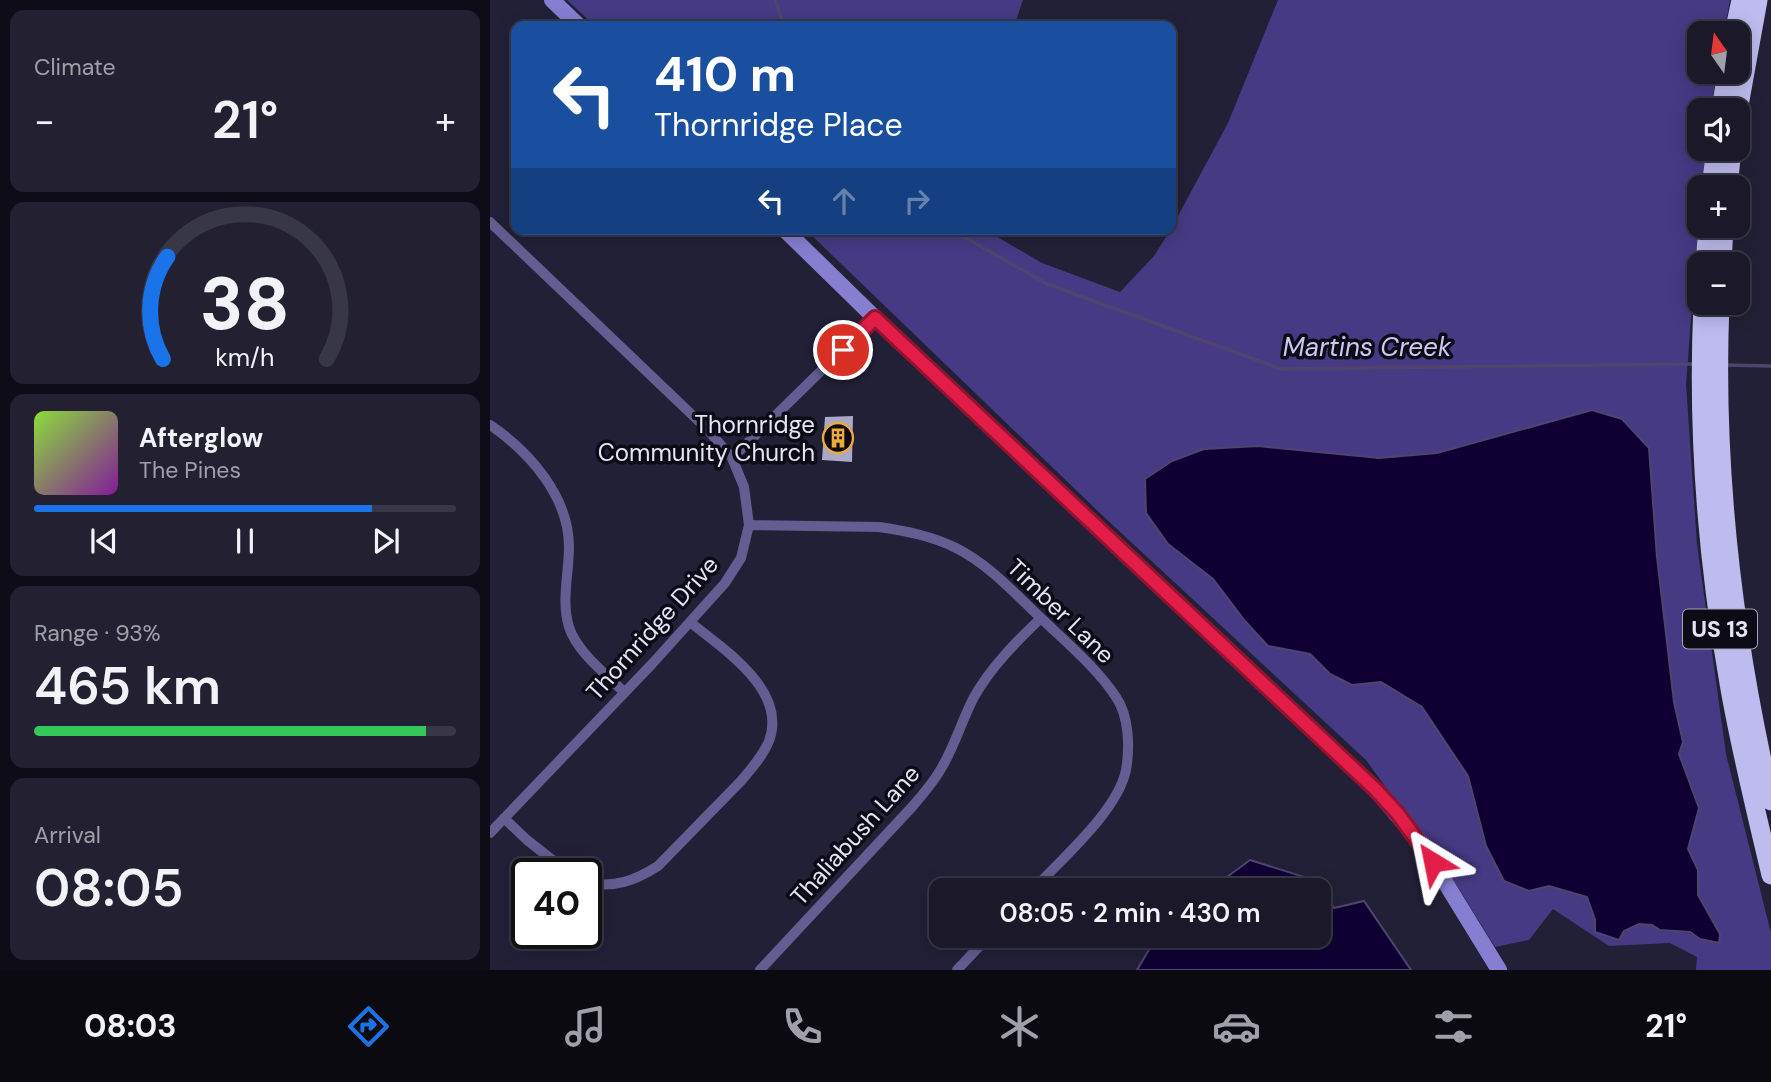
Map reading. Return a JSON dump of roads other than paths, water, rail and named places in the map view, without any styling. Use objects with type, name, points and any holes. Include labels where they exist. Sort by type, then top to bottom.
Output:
[{"type":"highway","points":[[1737,21],[1741,0]]},
{"type":"highway","points":[[1740,98],[1758,0]]},
{"type":"highway","name":"US 13","points":[[1705,315],[1710,356],[1707,514],[1718,614],[1736,720],[1771,875]]},
{"type":"highway","name":"US 13","points":[[1710,356],[1718,315]]},
{"type":"highway","name":"US 13","points":[[1710,379],[1730,579],[1745,680],[1771,801]]},
{"type":"street","points":[[552,0],[574,21]]},
{"type":"street","name":"Thornridge Drive","points":[[490,222],[708,430],[732,458],[744,486],[749,525],[746,543],[733,572],[690,622],[490,833]]},
{"type":"street","points":[[790,235],[1375,789],[1420,843],[1499,970]]},
{"type":"street","points":[[732,458],[875,318]]},
{"type":"street","points":[[490,425],[533,464],[555,493],[564,515],[569,546],[566,615],[569,630],[586,653],[624,692]]},
{"type":"street","name":"Timber Lane","points":[[749,525],[879,527],[924,535],[959,550],[979,562],[1041,618],[1086,662],[1116,697],[1122,710],[1128,753],[1125,772],[1116,795],[1091,829],[1044,878]]},
{"type":"street","name":"Thaliabush Lane","points":[[760,970],[932,783],[945,762],[983,682],[1018,640],[1041,618]]},
{"type":"street","points":[[602,885],[616,885],[643,876],[658,866],[741,782],[769,739],[772,717],[769,705],[756,681],[690,622]]},
{"type":"street","points":[[504,818],[550,858]]},
{"type":"street","points":[[957,970],[978,948]]},
{"type":"waterway","name":"Martins Creek","points":[[775,0],[782,21]]},
{"type":"waterway","name":"Martins Creek","points":[[961,235],[1047,284],[1281,369],[1695,364]]},
{"type":"waterway","name":"Martins Creek","points":[[1724,365],[1771,366]]},
{"type":"place","name":"Thornridge Community Church","points":[[838,438]]}]
